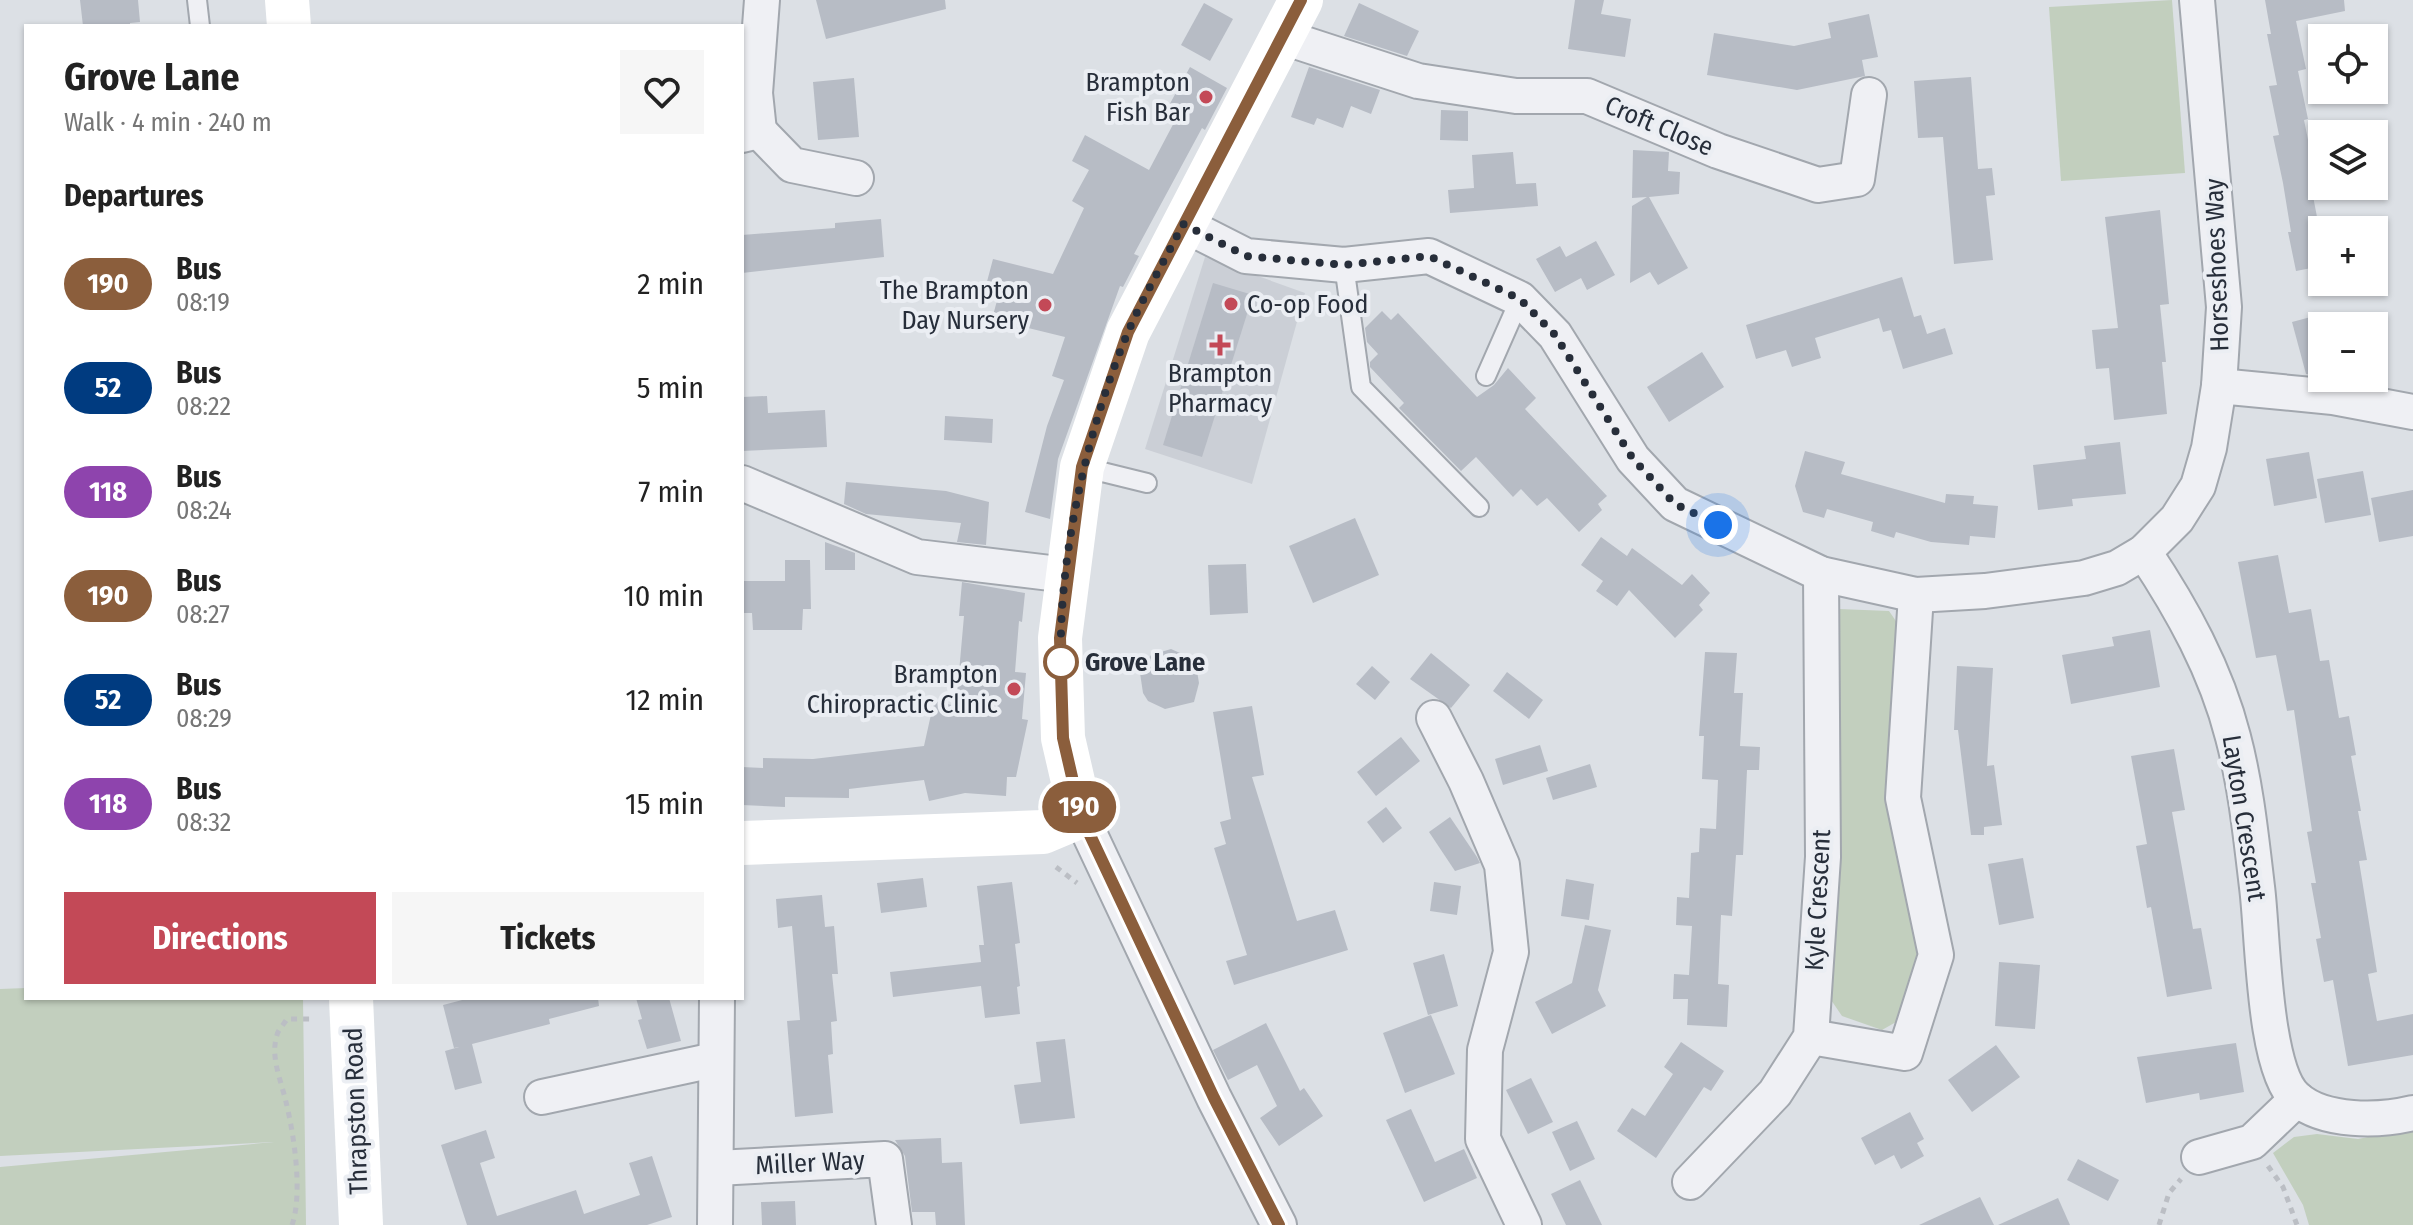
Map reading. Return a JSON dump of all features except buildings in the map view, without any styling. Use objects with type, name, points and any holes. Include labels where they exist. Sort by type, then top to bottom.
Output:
[{"type":"street","points":[[287,0],[289,24]]},
{"type":"street","points":[[762,0],[751,133],[792,165],[856,178]]},
{"type":"street","name":"Horseshoes Way","points":[[1183,224],[1246,256],[1344,265],[1429,256],[1520,299],[1555,335],[1633,459],[1675,504],[1821,574],[1916,595],[1985,591],[2084,578],[2117,568],[2144,552],[2177,519],[2198,486],[2209,448],[2219,386],[2224,307],[2197,0]]},
{"type":"street","points":[[1279,1225],[1214,1098],[1081,816],[1063,738],[1060,638],[1082,467],[1128,332],[1292,18]]},
{"type":"street","name":"Croft Close","points":[[1292,18],[1418,81],[1516,96],[1587,96],[1718,151],[1818,185],[1857,179],[1869,95]]},
{"type":"street","points":[[2219,386],[2333,397],[2413,412]]},
{"type":"street","points":[[744,484],[917,557],[1067,575]]},
{"type":"street","name":"Layton Crescent","points":[[2144,552],[2174,597],[2205,658],[2233,735],[2247,806],[2258,890],[2267,1014],[2279,1063],[2297,1099]]},
{"type":"street","name":"Kyle Crescent","points":[[1690,1182],[1775,1093],[1811,1037],[1823,857],[1821,574]]},
{"type":"street","points":[[1811,1037],[1905,1053],[1936,955],[1903,798],[1916,595]]},
{"type":"street","points":[[1434,718],[1466,781],[1502,865],[1511,952],[1485,1050],[1483,1139],[1524,1225]]},
{"type":"street","points":[[744,843],[1043,832],[1081,816]]},
{"type":"street","name":"Miller Way","points":[[715,1225],[717,1000]]},
{"type":"street","name":"Thrapston Road","points":[[352,1009],[361,1225]]},
{"type":"street","points":[[542,1097],[714,1060]]},
{"type":"street","points":[[2199,1157],[2252,1142],[2297,1099],[2319,1110],[2352,1119],[2390,1119],[2413,1113]]},
{"type":"street","name":"Miller Way","points":[[717,1168],[885,1159],[894,1225]]},
{"type":"lane","points":[[197,0],[200,24]]},
{"type":"lane","points":[[1344,265],[1361,387],[1479,507]]},
{"type":"lane","points":[[1486,376],[1520,299]]},
{"type":"lane","points":[[1082,467],[1147,483]]},
{"type":"path","points":[[1047,860],[1079,885]]},
{"type":"path","points":[[292,1225],[296,1199],[294,1152],[287,1103],[275,1062],[277,1034],[287,1019],[352,1009]]},
{"type":"path","points":[[2252,1142],[2283,1187],[2297,1225]]},
{"type":"path","points":[[2159,1225],[2169,1193],[2199,1157]]},
{"type":"shaded area","points":[[1205,257],[1305,293],[1252,484],[1145,449]]},
{"type":"green space","points":[[2172,0],[2185,173],[2061,181],[2049,7]]},
{"type":"green space","points":[[1839,609],[1889,611],[1902,630],[1919,958],[1903,1018],[1882,1030],[1842,1016],[1827,994],[1828,618]]},
{"type":"green space","points":[[24,988],[24,1000],[303,1000],[306,1225],[0,1225],[0,1167],[274,1142],[0,1156],[0,989]]},
{"type":"green space","points":[[2413,1128],[2413,1225],[2309,1225],[2303,1205],[2273,1153],[2294,1137],[2317,1134],[2358,1139]]},
{"type":"bus line","name":"190","points":[[1279,1225],[1214,1098],[1081,816],[1063,738],[1060,638],[1082,467],[1128,332],[1301,0]]},
{"type":"place","name":"Brampton Fish Bar","points":[[1206,97]]},
{"type":"place","name":"Co-op Food","points":[[1231,304]]},
{"type":"place","name":"The Brampton Day Nursery","points":[[1045,305]]},
{"type":"place","name":"Brampton Pharmacy","points":[[1220,345]]},
{"type":"place","name":"Grove Lane","points":[[1061,662]]},
{"type":"place","name":"Brampton Chiropractic Clinic","points":[[1014,689]]},
{"type":"route","points":[[1061,662],[1060,638],[1082,467],[1128,332],[1183,224],[1246,256],[1344,265],[1429,256],[1520,299],[1555,335],[1633,459],[1675,504],[1718,525]]}]
